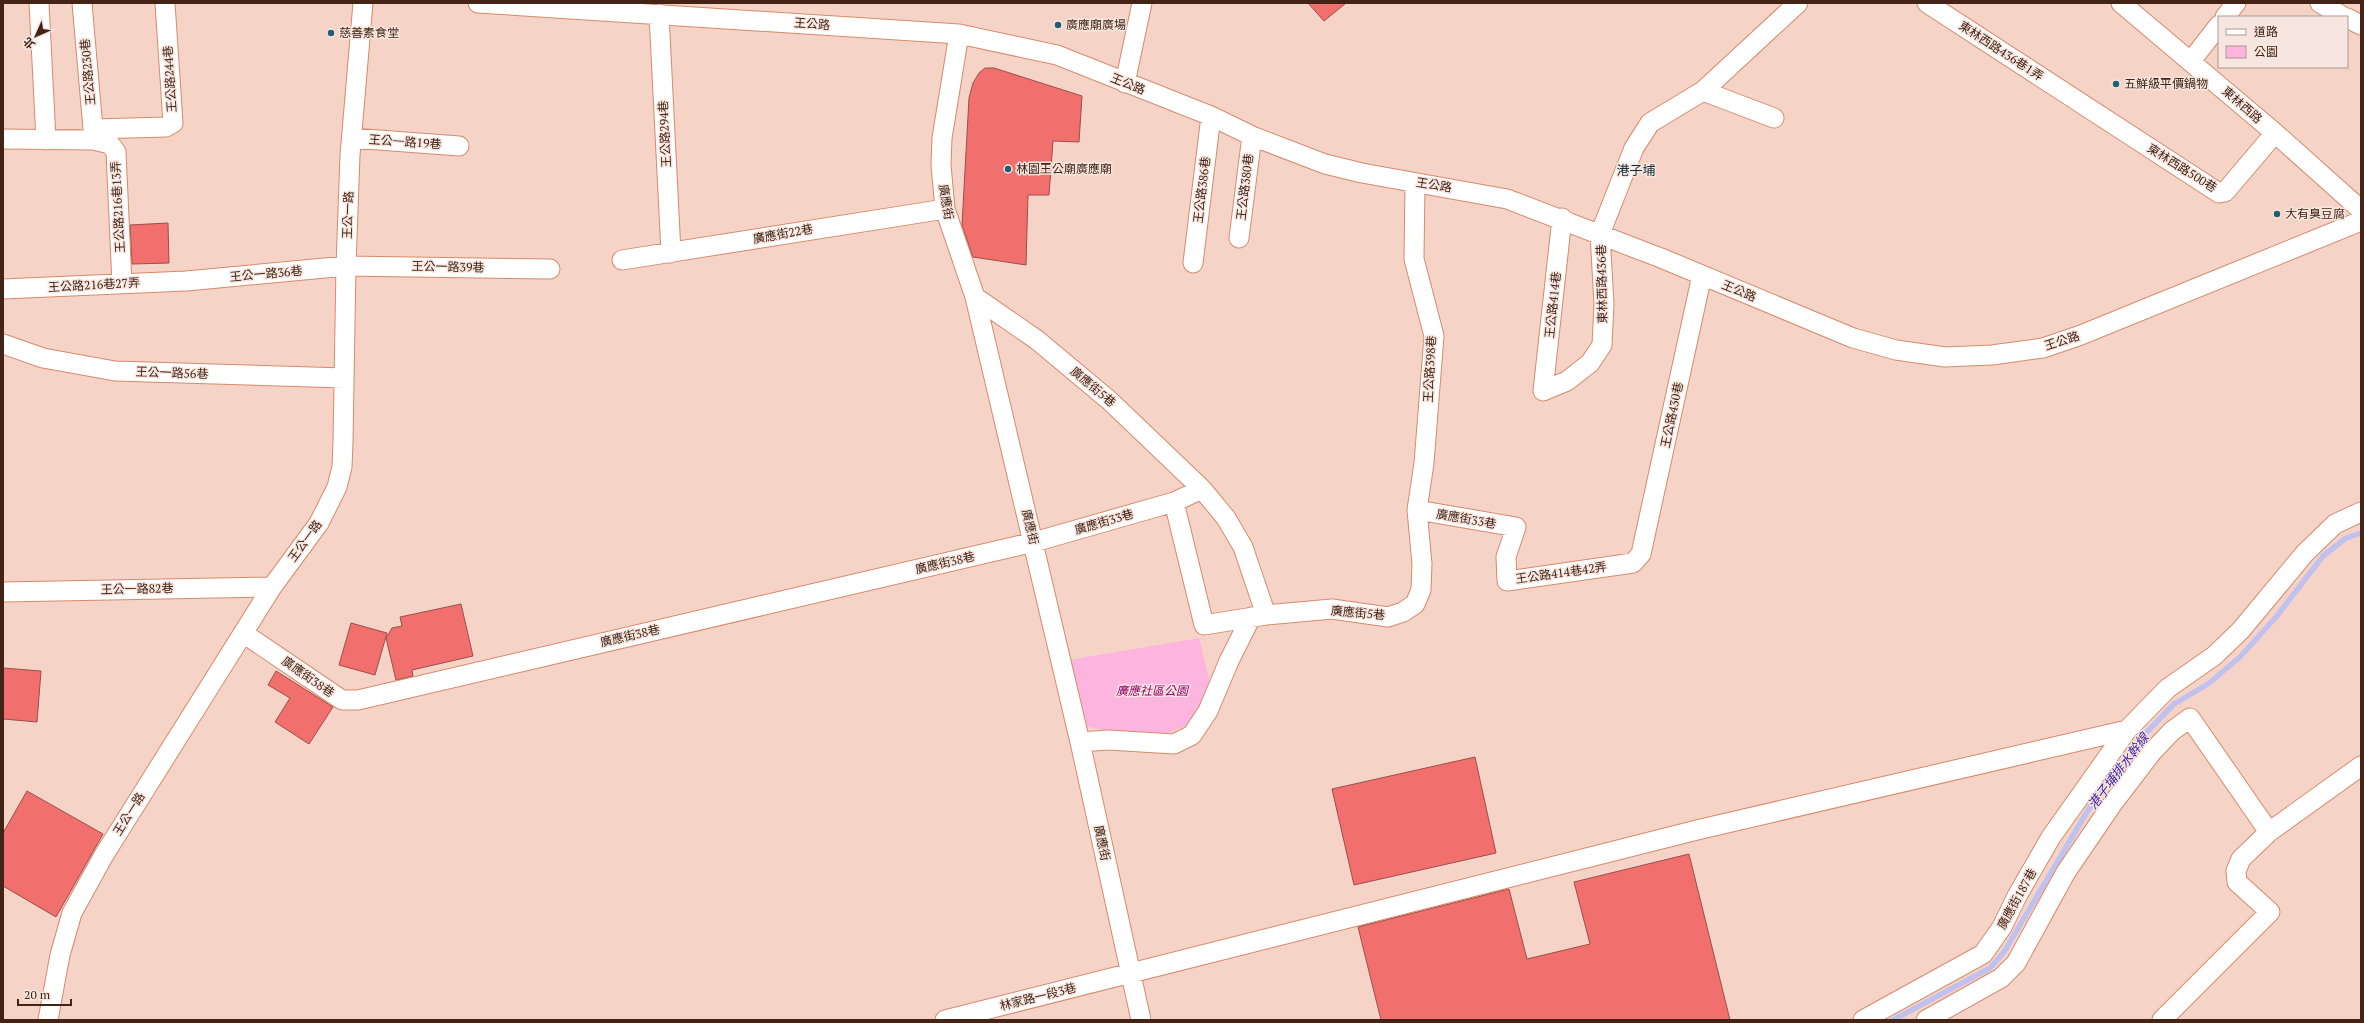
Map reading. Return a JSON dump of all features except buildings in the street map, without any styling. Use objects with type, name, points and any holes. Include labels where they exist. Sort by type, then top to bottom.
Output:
[{"type":"street","points":[[39,3],[46,140]]},
{"type":"street","name":"王公路230巷","points":[[82,3],[93,135]]},
{"type":"street","name":"王公路244巷","points":[[93,135],[166,127],[173,123],[165,3]]},
{"type":"street","name":"王公一路","points":[[48,1020],[60,955],[72,913],[104,855],[243,632],[272,587],[319,523],[337,487],[342,467],[346,266],[352,138],[363,3]]},
{"type":"street","name":"王公路","points":[[478,3],[522,4],[959,34],[1057,55],[1211,116],[1252,136],[1325,164],[1415,183],[1507,199],[1562,218],[1853,338],[1896,350],[1945,356],[1992,355],[2043,348],[2081,336],[2361,221]]},
{"type":"street","points":[[1125,83],[1142,3]]},
{"type":"street","name":"東林西路436巷","points":[[1543,391],[1567,381],[1590,363],[1602,345],[1604,304],[1600,234],[1634,148],[1650,123],[1703,91],[1798,3]]},
{"type":"street","name":"東林西路436巷1弄","points":[[1927,3],[2074,99]]},
{"type":"street","points":[[2226,16],[2236,3]]},
{"type":"street","points":[[2320,3],[2342,16]]},
{"type":"street","name":"東林西路","points":[[2131,6],[2191,61],[2275,133],[2361,210]]},
{"type":"street","name":"王公路294巷","points":[[659,14],[671,253]]},
{"type":"street","points":[[2348,18],[2361,25]]},
{"type":"street","points":[[2191,61],[2218,26]]},
{"type":"street","name":"廣應街","points":[[959,34],[942,138],[941,165],[945,209],[975,297],[1080,742],[1141,1020]]},
{"type":"street","points":[[1703,91],[1774,118]]},
{"type":"street","name":"東林西路500巷","points":[[2074,99],[2219,193],[2225,192],[2275,133]]},
{"type":"street","name":"王公路386巷","points":[[1193,263],[1211,116]]},
{"type":"street","name":"王公路216巷13弄","points":[[3,139],[46,140],[93,135],[110,144],[116,152],[122,284]]},
{"type":"street","name":"王公路380巷","points":[[1239,238],[1252,136]]},
{"type":"street","name":"王公一路19巷","points":[[352,138],[459,146]]},
{"type":"street","name":"王公路398巷","points":[[1415,183],[1414,259],[1434,336],[1424,463],[1417,510]]},
{"type":"street","name":"廣應街22巷","points":[[622,260],[945,209]]},
{"type":"street","name":"王公路414巷","points":[[1543,391],[1562,218]]},
{"type":"street","name":"王公一路39巷","points":[[346,266],[550,269]]},
{"type":"street","name":"王公一路36巷","points":[[186,281],[346,266]]},
{"type":"street","name":"王公路430巷","points":[[1642,554],[1702,275]]},
{"type":"street","name":"王公路216巷27弄","points":[[3,290],[186,281]]},
{"type":"street","name":"廣應街5巷","points":[[975,297],[1037,340],[1110,401],[1202,489],[1226,518],[1244,547],[1258,616]]},
{"type":"street","name":"王公一路56巷","points":[[3,344],[43,358],[115,371],[344,378]]},
{"type":"street","name":"廣應街33巷","points":[[1034,542],[1174,502],[1202,489]]},
{"type":"street","name":"廣應街5巷","points":[[1174,502],[1204,625],[1258,616],[1332,609],[1388,617],[1403,612],[1415,604],[1421,590],[1422,564],[1417,510]]},
{"type":"street","name":"廣應街33巷","points":[[1417,510],[1516,527]]},
{"type":"street","name":"廣應街187巷","points":[[1863,1020],[1983,954],[2002,927],[2017,896],[2051,837],[2127,730],[2168,688],[2214,656],[2241,630],[2304,553],[2335,524],[2361,512]]},
{"type":"street","name":"王公路414巷42弄","points":[[1516,527],[1506,557],[1508,581],[1633,563],[1642,554]]},
{"type":"street","name":"廣應街38巷","points":[[243,632],[342,700],[358,700],[1034,542]]},
{"type":"street","name":"王公一路82巷","points":[[3,592],[272,587]]},
{"type":"street","points":[[1080,742],[1108,740],[1174,744],[1192,735],[1208,711],[1229,661],[1258,616]]},
{"type":"street","points":[[1926,1020],[2001,978],[2016,963],[2066,872],[2113,803],[2152,752],[2172,731],[2190,718],[2269,832]]},
{"type":"street","name":"林家路一段3巷","points":[[945,1020],[1701,829],[2127,730]]},
{"type":"street","points":[[2162,1020],[2270,912],[2237,882],[2236,871],[2241,859],[2269,832],[2361,766]]},
{"type":"green space","name":"廣應社區公園","points":[[1199,638],[1209,679],[1202,704],[1185,726],[1159,736],[1121,733],[1083,726],[1069,660]]},
{"type":"waterway","name":"港子埔排水幹線","points":[[1893,1020],[1990,968],[2004,952],[2094,800],[2145,734],[2174,704],[2208,684],[2240,657],[2276,617],[2323,556],[2346,538],[2361,533]]},
{"type":"place","name":"廣應廟廣場","points":[[1058,25]]},
{"type":"place","name":"慈善素食堂","points":[[331,33]]},
{"type":"place","name":"五鮮級平價鍋物","points":[[2116,84]]},
{"type":"place","name":"林園王公廟廣應廟","points":[[1008,169]]},
{"type":"place","name":"大有臭豆腐","points":[[2277,214]]},
{"type":"district","name":"港子埔","points":[[1636,170]]}]
